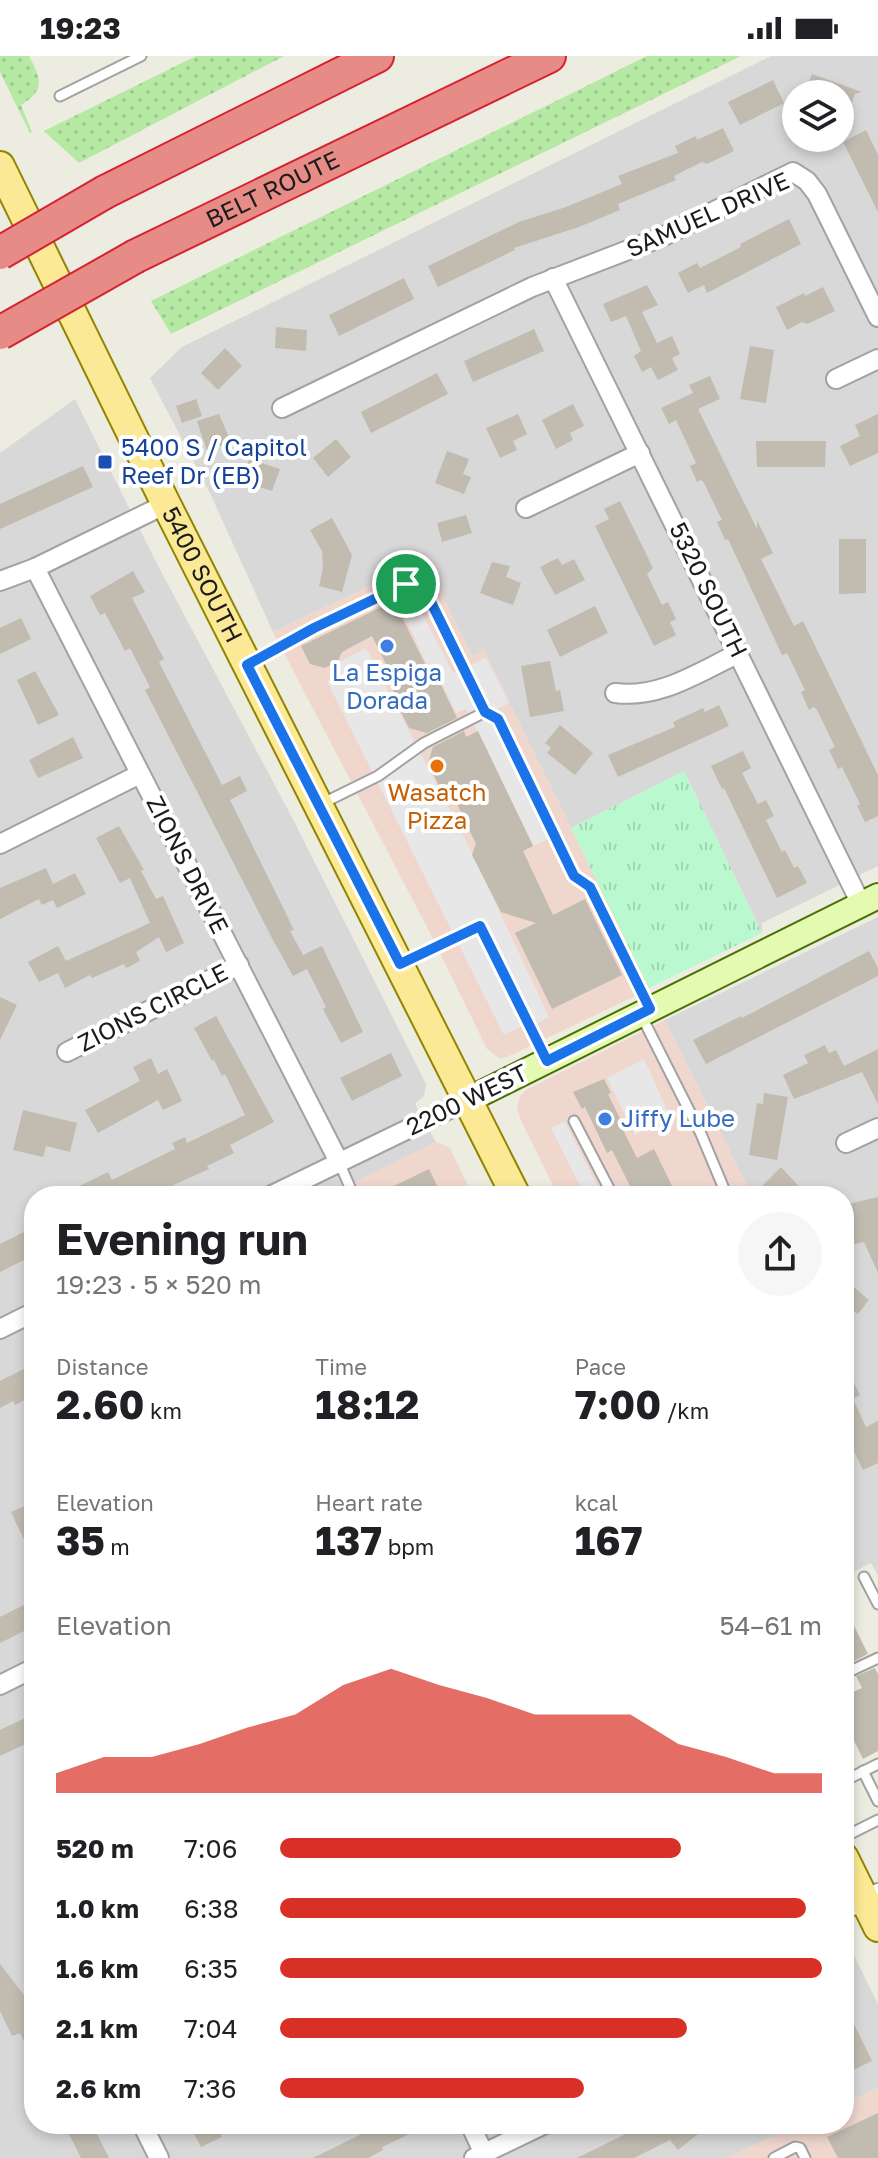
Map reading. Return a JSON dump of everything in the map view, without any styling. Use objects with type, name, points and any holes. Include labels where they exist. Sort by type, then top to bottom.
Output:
[{"type":"highway","points":[[0,253],[105,192],[377,56]]},
{"type":"highway","name":"BELT ROUTE","points":[[0,333],[136,256],[549,56]]},
{"type":"main road","name":"5400 SOUTH","points":[[0,166],[166,504],[511,1186]]},
{"type":"main road","points":[[854,1882],[878,1927]]},
{"type":"street","name":"SAMUEL DRIVE","points":[[553,278],[662,237],[793,172],[807,181],[817,194],[878,317]]},
{"type":"street","points":[[282,408],[553,278]]},
{"type":"street","name":"5320 SOUTH","points":[[553,278],[739,653],[870,900]]},
{"type":"street","points":[[836,379],[878,359]]},
{"type":"street","points":[[526,508],[640,453]]},
{"type":"street","points":[[0,581],[35,568],[166,504]]},
{"type":"street","name":"ZIONS DRIVE","points":[[35,568],[339,1162]]},
{"type":"street","points":[[615,693],[636,696],[658,691],[739,653]]},
{"type":"street","points":[[0,844],[140,774]]},
{"type":"street","name":"2200 WEST","points":[[290,1186],[870,900]]},
{"type":"street","name":"ZIONS CIRCLE","points":[[67,1052],[239,965]]},
{"type":"street","points":[[846,1143],[878,1128]]},
{"type":"street","points":[[0,1329],[24,1317]]},
{"type":"street","points":[[0,1685],[24,1673]]},
{"type":"street","points":[[147,2134],[159,2158]]},
{"type":"street","points":[[473,2134],[481,2156],[525,2134]]},
{"type":"lane","points":[[60,96],[141,56]]},
{"type":"lane","points":[[247,665],[314,628],[406,584],[427,594],[485,712],[498,719],[574,876],[590,887],[723,1186]]},
{"type":"lane","points":[[319,805],[378,776],[424,743],[485,712]]},
{"type":"lane","points":[[400,964],[480,926],[547,1061]]},
{"type":"lane","points":[[574,1121],[608,1186]]},
{"type":"lane","points":[[339,1162],[349,1186]]},
{"type":"lane","points":[[864,1577],[878,1604]]},
{"type":"lane","points":[[854,1669],[878,1658]]},
{"type":"lane","points":[[854,1776],[878,1764]]},
{"type":"lane","points":[[863,1771],[878,1801]]},
{"type":"lane","points":[[854,1832],[878,1820]]},
{"type":"lane","points":[[774,2158],[795,2147],[800,2148],[805,2158]]},
{"type":"shaded area","points":[[771,56],[878,56],[878,866],[762,923],[762,933],[684,771],[571,828],[484,651],[472,656],[425,560],[273,632],[209,491],[150,378],[182,347]]},
{"type":"shaded area","points":[[75,399],[155,560],[296,825],[426,1084],[424,1096],[415,1104],[436,1142],[347,1186],[24,1186],[24,2134],[778,2134],[726,2158],[0,2158],[0,453]]},
{"type":"shaded area","points":[[426,560],[472,656],[484,650],[650,989],[507,1057],[499,1058],[487,1049],[273,632]]},
{"type":"shaded area","points":[[411,592],[453,673],[486,658],[509,703],[489,713],[550,838],[534,846],[466,709],[456,713],[434,667],[429,669],[397,599]]},
{"type":"shaded area","points":[[366,648],[472,853],[549,1017],[538,1023],[536,1019],[504,1035],[327,681],[338,675],[333,665]]},
{"type":"shaded area","points":[[878,917],[878,1575],[871,1563],[854,1572],[854,1186],[747,1186],[665,1020]]},
{"type":"shaded area","points":[[665,1020],[747,1186],[553,1186],[517,1108],[520,1096],[526,1090]]},
{"type":"shaded area","points":[[644,1059],[670,1116],[635,1135],[607,1078]]},
{"type":"shaded area","points":[[565,1121],[597,1186],[580,1186],[551,1128]]},
{"type":"shaded area","points":[[436,1142],[450,1148],[468,1186],[347,1186]]},
{"type":"shaded area","points":[[854,1955],[878,2004],[878,2088],[854,2099]]},
{"type":"shaded area","points":[[878,2088],[878,2158],[726,2158],[778,2134],[854,2134],[854,2099]]},
{"type":"green space","points":[[0,56],[29,56],[36,71],[38,89],[21,105],[30,133],[0,72]]},
{"type":"green space","points":[[196,56],[284,56],[79,163],[44,131]]},
{"type":"green space","points":[[647,56],[741,56],[171,334],[151,301]]},
{"type":"green space","points":[[684,771],[762,933],[649,988],[571,828]]},
{"type":"building","points":[[812,74],[829,80],[810,80]]},
{"type":"building","points":[[773,80],[782,99],[782,104],[740,125],[728,102]]},
{"type":"building","points":[[723,128],[734,151],[707,164],[702,162],[674,176],[676,180],[618,204],[620,210],[514,248],[438,287],[428,266],[519,222],[622,184],[618,176],[678,153],[675,146]]},
{"type":"building","points":[[866,130],[878,155],[878,212],[848,152],[854,152],[854,136]]},
{"type":"building","points":[[789,219],[801,244],[707,293],[704,285],[688,293],[678,273],[697,263],[700,268]]},
{"type":"building","points":[[404,278],[414,299],[339,336],[329,315]]},
{"type":"building","points":[[647,285],[658,305],[642,312],[657,343],[672,336],[680,354],[672,358],[678,370],[658,380],[651,367],[642,372],[634,356],[641,351],[626,316],[611,322],[603,304]]},
{"type":"building","points":[[823,287],[835,311],[787,330],[776,307]]},
{"type":"building","points":[[276,327],[307,330],[306,351],[275,348]]},
{"type":"building","points":[[534,329],[544,351],[473,382],[464,361]]},
{"type":"building","points":[[750,346],[774,350],[766,403],[740,399]]},
{"type":"building","points":[[225,348],[242,366],[218,390],[201,373]]},
{"type":"building","points":[[437,373],[448,394],[371,433],[361,412]]},
{"type":"building","points":[[710,376],[720,399],[698,409],[757,529],[757,520],[773,553],[761,559],[794,626],[803,621],[878,775],[878,816],[865,822],[842,767],[838,769],[829,750],[835,747],[817,710],[814,707],[809,710],[801,692],[805,690],[787,653],[782,655],[728,539],[725,540],[717,522],[722,520],[704,483],[701,480],[697,482],[690,466],[696,463],[676,420],[669,424],[661,408],[693,393],[689,385]]},
{"type":"building","points":[[196,399],[202,416],[182,423],[176,406]]},
{"type":"building","points":[[573,404],[584,426],[570,433],[573,440],[556,449],[542,420]]},
{"type":"building","points":[[219,414],[231,442],[207,451],[197,421]]},
{"type":"building","points":[[518,414],[527,434],[513,441],[517,450],[500,458],[486,428]]},
{"type":"building","points":[[878,414],[878,453],[850,466],[840,446],[860,436],[855,425]]},
{"type":"building","points":[[336,439],[351,457],[328,477],[313,458]]},
{"type":"building","points":[[756,441],[826,441],[825,467],[757,467]]},
{"type":"building","points":[[447,451],[469,459],[463,474],[471,477],[464,494],[435,483]]},
{"type":"building","points":[[249,459],[280,469],[272,491],[242,481]]},
{"type":"building","points":[[83,466],[93,487],[0,529],[0,504]]},
{"type":"building","points":[[620,501],[653,568],[647,574],[662,605],[668,602],[676,619],[670,622],[676,635],[654,646],[595,526],[609,519],[604,509]]},
{"type":"building","points":[[466,515],[472,533],[442,542],[437,523]]},
{"type":"building","points":[[332,518],[352,555],[342,592],[319,586],[323,568],[322,551],[310,530]]},
{"type":"building","points":[[839,539],[866,539],[866,593],[839,594]]},
{"type":"building","points":[[558,558],[562,565],[574,559],[585,580],[555,595],[540,567]]},
{"type":"building","points":[[492,562],[510,566],[506,577],[521,583],[513,605],[480,593]]},
{"type":"building","points":[[133,571],[145,592],[132,598],[164,659],[159,662],[222,785],[240,776],[247,791],[230,800],[294,930],[290,931],[303,955],[322,946],[363,1032],[341,1043],[307,969],[293,976],[273,940],[145,690],[150,687],[130,648],[125,651],[105,613],[100,615],[90,596]]},
{"type":"building","points":[[394,601],[428,670],[433,668],[457,718],[427,733],[409,728],[392,694],[396,684],[372,636],[342,652],[338,661],[325,668],[310,664],[301,646]]},
{"type":"building","points":[[595,606],[608,633],[560,657],[547,630]]},
{"type":"building","points":[[21,618],[31,639],[0,654],[0,628]]},
{"type":"building","points":[[550,661],[564,711],[530,717],[521,666]]},
{"type":"building","points":[[35,671],[59,715],[38,725],[17,680]]},
{"type":"building","points":[[719,705],[729,726],[618,777],[608,755],[675,727],[673,722],[703,708],[705,712]]},
{"type":"building","points":[[560,725],[593,753],[575,775],[547,753],[551,748],[545,743]]},
{"type":"building","points":[[464,731],[466,737],[478,731],[533,846],[523,851],[553,915],[585,899],[622,975],[552,1009],[515,933],[536,923],[501,912],[472,855],[476,844],[456,802],[445,799],[428,763],[433,747]]},
{"type":"building","points":[[73,737],[83,758],[38,778],[29,760]]},
{"type":"building","points":[[743,751],[751,768],[742,773],[758,804],[766,800],[774,816],[766,820],[782,852],[785,850],[794,868],[798,866],[807,883],[777,898],[711,766]]},
{"type":"building","points":[[119,826],[144,870],[141,871],[156,899],[163,896],[184,943],[166,952],[159,937],[136,952],[140,961],[126,968],[124,964],[92,978],[90,975],[65,988],[58,973],[39,982],[28,962],[58,946],[66,961],[150,923],[130,878],[120,883],[96,838]]},
{"type":"building","points":[[46,868],[53,884],[75,873],[86,894],[57,908],[53,900],[42,905],[39,899],[0,919],[0,888]]},
{"type":"building","points":[[869,951],[878,968],[878,976],[706,1064],[693,1040],[742,1018]]},
{"type":"building","points":[[0,997],[17,1005],[0,1040]]},
{"type":"building","points":[[216,1016],[274,1122],[230,1145],[234,1153],[207,1166],[209,1169],[171,1186],[79,1186],[108,1172],[112,1180],[175,1149],[172,1143],[185,1137],[187,1143],[245,1115],[225,1074],[222,1076],[194,1028]]},
{"type":"building","points":[[825,1045],[829,1053],[836,1050],[844,1066],[878,1049],[878,1104],[862,1072],[794,1099],[783,1075],[808,1063],[804,1055]]},
{"type":"building","points":[[391,1053],[402,1076],[352,1101],[340,1078]]},
{"type":"building","points":[[151,1058],[158,1074],[167,1069],[182,1101],[163,1110],[158,1100],[98,1133],[85,1110],[140,1081],[133,1067]]},
{"type":"building","points":[[604,1079],[637,1158],[654,1149],[672,1186],[630,1186],[612,1150],[607,1153],[585,1107],[582,1109],[573,1092]]},
{"type":"building","points":[[764,1093],[788,1097],[777,1160],[749,1155],[757,1103],[763,1104]]},
{"type":"building","points":[[23,1110],[77,1123],[70,1152],[46,1146],[43,1157],[13,1150]]},
{"type":"building","points":[[781,1167],[799,1186],[764,1186]]},
{"type":"building","points":[[429,1169],[437,1186],[394,1186]]},
{"type":"building","points":[[878,1197],[878,1273],[864,1242],[854,1244],[854,1203]]},
{"type":"building","points":[[24,1232],[24,1260],[0,1272],[0,1244]]},
{"type":"building","points":[[854,1287],[869,1300],[858,1314],[854,1312]]},
{"type":"building","points":[[24,1369],[24,1400],[15,1405],[13,1401],[0,1408],[0,1381]]},
{"type":"building","points":[[854,1383],[860,1395],[854,1398]]},
{"type":"building","points":[[854,1401],[866,1427],[878,1421],[878,1463],[863,1470],[854,1451]]},
{"type":"building","points":[[24,1506],[24,1540],[11,1512]]},
{"type":"building","points":[[24,1605],[24,1631],[0,1643],[0,1617]]},
{"type":"building","points":[[854,1626],[868,1654],[854,1661]]},
{"type":"building","points":[[875,1668],[878,1674],[878,1751],[863,1759],[854,1741],[854,1692],[862,1688],[856,1676]]},
{"type":"building","points":[[24,1718],[24,1745],[0,1756],[0,1730]]},
{"type":"building","points":[[0,1964],[24,1995],[24,2041],[20,2033],[12,2036],[0,2011]]},
{"type":"building","points":[[854,2024],[872,2061],[854,2070]]},
{"type":"building","points":[[878,2113],[878,2158],[838,2158],[827,2137],[854,2134],[854,2124]]},
{"type":"building","points":[[69,2134],[97,2134],[109,2158],[81,2158]]},
{"type":"building","points":[[194,2134],[221,2134],[222,2137],[201,2147]]},
{"type":"building","points":[[362,2134],[410,2134],[382,2147],[383,2150],[368,2158],[313,2158]]},
{"type":"building","points":[[626,2134],[698,2134],[678,2150],[670,2140],[634,2158],[577,2158]]},
{"type":"place","name":"5400 S / Capitol Reef Dr (EB)","points":[[105,462]]},
{"type":"place","name":"La Espiga Dorada","points":[[387,646]]},
{"type":"place","name":"Wasatch Pizza","points":[[437,766]]},
{"type":"place","name":"Jiffy Lube","points":[[605,1119]]},
{"type":"route","points":[[406,584],[427,594],[485,712],[498,719],[574,876],[590,887],[650,1009],[547,1061],[480,926],[400,964],[247,665],[314,628],[406,584]]}]
